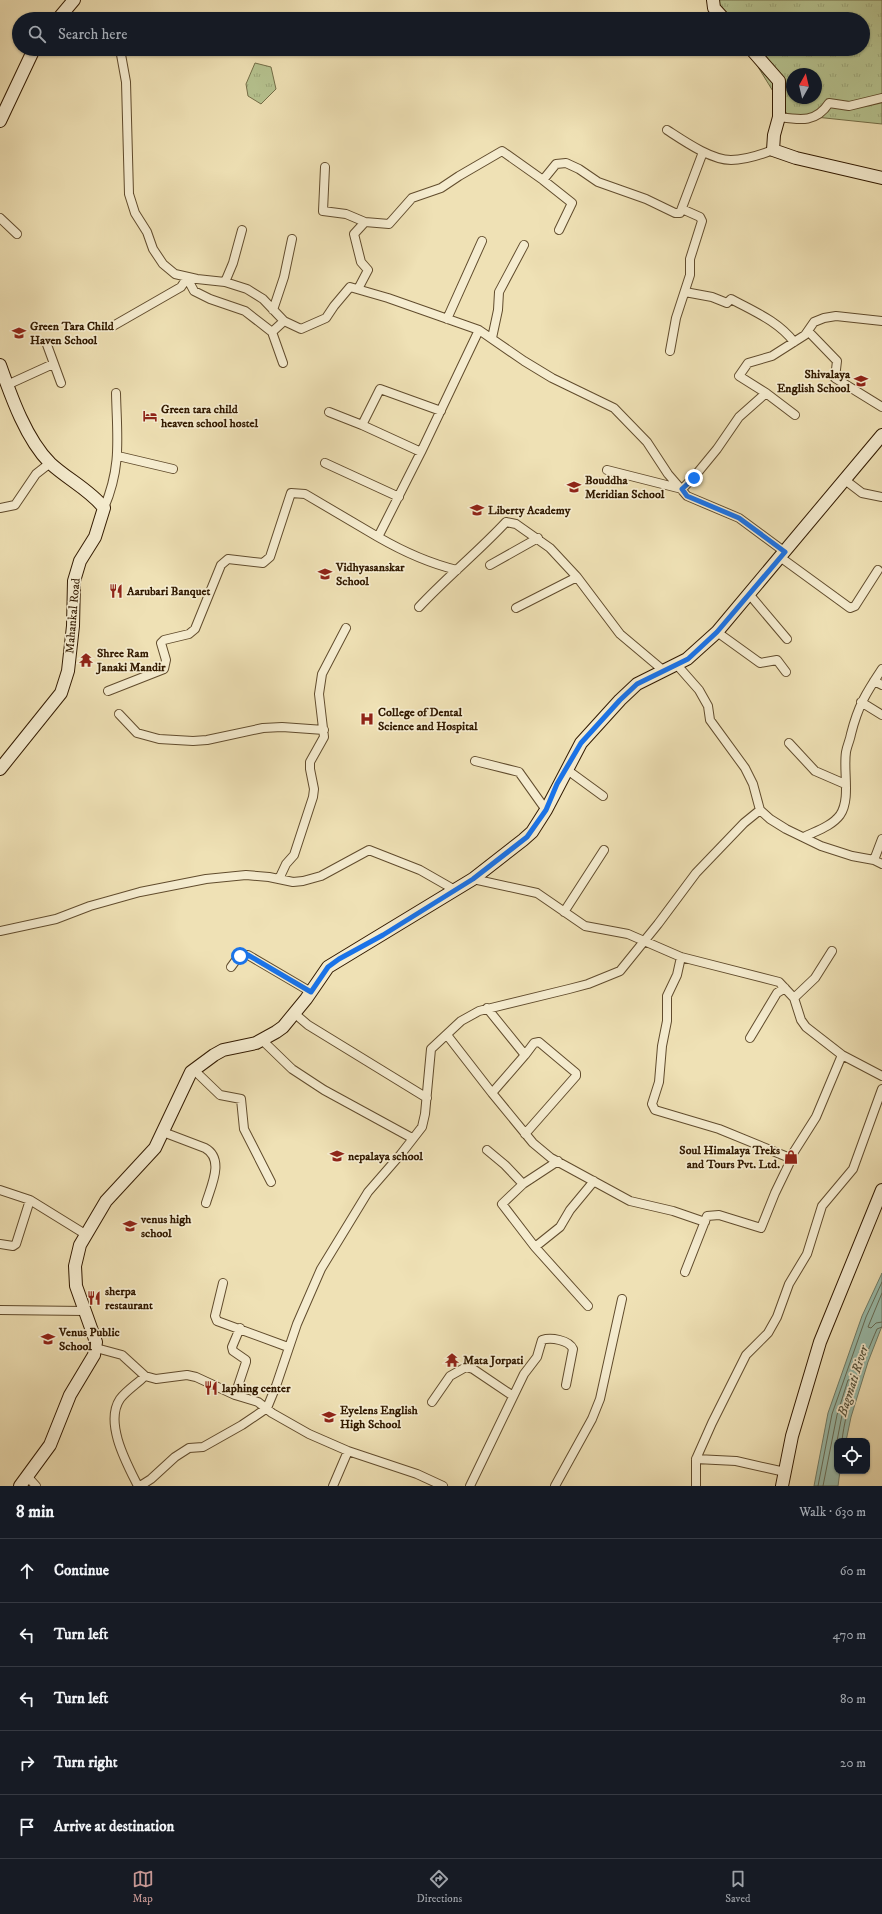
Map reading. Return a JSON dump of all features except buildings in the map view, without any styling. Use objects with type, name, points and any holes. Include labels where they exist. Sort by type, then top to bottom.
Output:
[{"type":"main road","points":[[64,12],[74,0]]},
{"type":"main road","points":[[712,0],[714,8],[718,12]]},
{"type":"main road","points":[[0,121],[31,56]]},
{"type":"main road","points":[[757,56],[779,81],[779,117],[774,135],[773,150],[796,158],[882,178]]},
{"type":"main road","points":[[0,365],[7,385],[29,433],[50,462],[97,498],[104,508]]},
{"type":"main road","points":[[20,1486],[50,1445],[70,1395],[94,1355],[96,1348],[96,1342],[76,1286],[75,1275],[77,1255],[85,1234],[106,1201],[155,1148],[187,1078],[194,1070],[224,1050],[262,1040],[283,1027],[311,992],[328,967],[473,879],[527,837],[546,810],[566,769],[581,743],[620,700],[637,684],[688,659],[717,632],[838,487],[846,480],[882,435]]},
{"type":"main road","name":"Mahankal Road","points":[[1,765],[61,693],[68,671],[73,626],[74,581],[80,561],[95,537],[104,508]]},
{"type":"main road","points":[[782,1486],[792,1436],[820,1342],[879,1205],[882,1190]]},
{"type":"street","points":[[121,56],[126,82],[129,194],[135,214],[163,264],[175,274],[187,278],[225,282],[247,289],[263,299],[284,321],[300,329],[326,318],[350,287],[447,318],[479,330],[546,374],[614,408],[648,442],[668,474],[687,496],[739,518],[850,608],[855,606],[878,570]]},
{"type":"street","points":[[779,117],[800,120],[815,117],[829,102],[849,106],[882,98]]},
{"type":"street","points":[[667,130],[703,152],[730,160],[754,157],[773,150]]},
{"type":"street","points":[[325,167],[323,211],[346,214],[365,222],[389,224],[412,198],[441,188],[502,151],[572,203],[559,230]]},
{"type":"street","points":[[543,180],[556,164],[566,163],[579,169],[598,182],[646,199],[675,213],[680,213],[703,152]]},
{"type":"street","points":[[670,351],[676,318],[690,275],[690,259],[702,221],[700,217],[682,209]]},
{"type":"street","points":[[0,218],[17,234]]},
{"type":"street","points":[[358,289],[368,270],[361,262],[354,234],[365,222]]},
{"type":"street","points":[[225,282],[233,263],[242,230]]},
{"type":"street","points":[[273,310],[284,277],[292,238]]},
{"type":"street","points":[[447,318],[482,241]]},
{"type":"street","points":[[492,338],[498,310],[499,292],[524,245]]},
{"type":"street","points":[[113,326],[181,287],[187,278]]},
{"type":"street","points":[[187,278],[194,290],[210,299],[245,311],[272,332],[283,363]]},
{"type":"street","points":[[685,292],[712,297],[727,303],[731,299],[764,316],[786,332],[794,342]]},
{"type":"street","points":[[795,415],[766,393],[738,376],[748,363],[772,356],[808,331],[814,322],[824,318],[836,316],[882,321]]},
{"type":"street","points":[[272,332],[284,321]]},
{"type":"street","points":[[378,537],[421,452],[479,330]]},
{"type":"street","points":[[808,331],[837,361],[836,378],[882,407]]},
{"type":"street","points":[[46,342],[61,383]]},
{"type":"street","points":[[7,385],[53,364]]},
{"type":"street","points":[[362,425],[380,389],[441,411]]},
{"type":"street","points":[[104,508],[113,487],[118,456],[116,393]]},
{"type":"street","points":[[682,489],[694,478],[717,449],[739,417],[766,393]]},
{"type":"street","points":[[329,412],[362,425],[421,452]]},
{"type":"street","points":[[118,456],[173,469]]},
{"type":"street","points":[[0,508],[15,505],[36,474],[50,462]]},
{"type":"street","points":[[325,462],[399,497]]},
{"type":"street","points":[[607,470],[682,489]]},
{"type":"street","points":[[846,480],[862,493],[882,497]]},
{"type":"street","points":[[108,691],[164,669],[166,660],[161,643],[164,640],[189,634],[195,629],[221,565],[228,559],[263,563],[267,561],[270,557],[291,493],[305,494],[407,554],[435,565],[457,570]]},
{"type":"street","points":[[419,606],[450,574],[457,570],[506,522],[516,524],[538,538],[550,548],[577,577],[620,634],[664,671]]},
{"type":"street","points":[[490,565],[538,538]]},
{"type":"street","points":[[516,608],[577,577]]},
{"type":"street","points":[[749,594],[787,639]]},
{"type":"street","points":[[279,879],[286,864],[294,855],[313,797],[314,789],[310,762],[322,741],[324,730],[319,694],[322,674],[346,628]]},
{"type":"street","points":[[717,632],[760,663],[777,660],[786,672]]},
{"type":"street","points":[[677,665],[699,690],[708,706],[710,720],[745,768],[753,784],[760,810],[770,819],[821,846],[852,856],[874,860],[882,864]]},
{"type":"street","points":[[804,837],[831,824],[840,814],[846,798],[844,770],[846,750],[851,735],[853,722],[861,702],[882,669]]},
{"type":"street","points":[[874,681],[882,685]]},
{"type":"street","points":[[861,702],[882,715]]},
{"type":"street","points":[[119,714],[137,732],[147,737],[173,740],[208,740],[263,728],[282,727],[324,730]]},
{"type":"street","points":[[788,743],[815,771],[845,784]]},
{"type":"street","points":[[475,761],[519,772],[546,810]]},
{"type":"street","points":[[566,769],[603,796]]},
{"type":"street","points":[[145,1376],[120,1400],[114,1418],[122,1452],[139,1486],[151,1479],[175,1457],[189,1448],[203,1447],[242,1425],[267,1408],[276,1386],[288,1347],[321,1269],[326,1264],[368,1192],[402,1154],[412,1138],[422,1127],[427,1098],[431,1049],[461,1021],[487,1008],[569,990],[620,971],[696,873],[744,823],[760,810]]},
{"type":"street","points":[[874,860],[882,839]]},
{"type":"street","points":[[0,931],[56,919],[90,906],[140,892],[206,879],[246,875],[293,882],[321,876],[369,850],[420,870],[455,890]]},
{"type":"street","points":[[564,912],[604,850]]},
{"type":"street","points":[[473,879],[537,893],[585,926],[628,934],[643,942],[681,956],[779,982],[794,998],[801,1020],[806,1027],[842,1055],[882,1076]]},
{"type":"street","points":[[794,998],[815,978],[832,951]]},
{"type":"street","points":[[231,967],[240,956],[248,955],[311,992]]},
{"type":"street","points":[[681,956],[682,962],[667,996],[666,1021],[659,1082],[652,1104],[655,1110],[718,1129],[790,1158]]},
{"type":"street","points":[[750,1038],[777,993],[785,988]]},
{"type":"street","points":[[487,1008],[525,1055]]},
{"type":"street","points":[[294,1013],[308,1025],[427,1098]]},
{"type":"street","points":[[447,1035],[533,1143],[558,1161],[630,1201],[673,1211],[705,1222]]},
{"type":"street","points":[[262,1040],[299,1073],[324,1090],[412,1138]]},
{"type":"street","points":[[492,1093],[534,1043],[539,1042],[576,1073],[525,1134]]},
{"type":"street","points":[[685,1272],[707,1216],[719,1215],[761,1228],[775,1193],[789,1164],[790,1158],[816,1117],[842,1055]]},
{"type":"street","points":[[194,1070],[220,1094],[241,1099],[244,1129],[271,1182]]},
{"type":"street","points":[[696,1486],[696,1459],[707,1432],[746,1356],[768,1333],[777,1317],[789,1284],[807,1254],[822,1206],[853,1169],[882,1089]]},
{"type":"street","points":[[163,1132],[205,1148],[211,1151],[216,1158],[216,1167],[206,1203]]},
{"type":"street","points":[[487,1150],[505,1165],[523,1184]]},
{"type":"street","points":[[558,1161],[523,1184],[502,1204],[534,1248],[588,1306]]},
{"type":"street","points":[[534,1248],[560,1227],[570,1210],[594,1181]]},
{"type":"street","points":[[0,1190],[30,1200],[85,1234]]},
{"type":"street","points":[[0,1244],[13,1246],[16,1244],[30,1200]]},
{"type":"street","points":[[223,1283],[215,1316],[217,1321],[240,1328],[288,1347]]},
{"type":"street","points":[[555,1486],[592,1419],[600,1399],[622,1299]]},
{"type":"street","points":[[0,1310],[84,1311]]},
{"type":"street","points":[[235,1395],[246,1362],[246,1360],[234,1351],[232,1347],[240,1328]]},
{"type":"street","points":[[470,1486],[524,1374],[537,1357],[542,1340],[548,1338],[568,1343],[573,1349],[566,1385]]},
{"type":"street","points":[[96,1348],[122,1355],[145,1376],[156,1378],[187,1375],[196,1377],[235,1395],[258,1402],[272,1413],[309,1434],[348,1451],[417,1474],[443,1486]]},
{"type":"street","points":[[432,1402],[450,1376],[466,1367],[473,1369],[513,1396]]},
{"type":"street","points":[[333,1486],[348,1451]]},
{"type":"street","points":[[696,1459],[736,1461],[785,1472]]},
{"type":"street","points":[[28,1476],[36,1486]]},
{"type":"green space","points":[[717,0],[882,0],[882,124],[787,114],[751,56],[870,56],[870,12],[725,12]]},
{"type":"green space","points":[[255,63],[271,67],[276,89],[261,104],[248,96],[246,84]]},
{"type":"water","name":"Bagmati River","points":[[882,1273],[882,1326],[868,1362],[851,1417],[847,1438],[834,1438],[834,1474],[840,1474],[838,1486],[814,1486],[828,1413],[862,1316]]},
{"type":"place","name":"Green Tara Child Haven School","points":[[19,333]]},
{"type":"place","name":"Shivalaya English School","points":[[861,381]]},
{"type":"place","name":"Green tara child heaven school hostel","points":[[150,416]]},
{"type":"place","name":"Bouddha Meridian School","points":[[574,487]]},
{"type":"place","name":"Liberty Academy","points":[[477,510]]},
{"type":"place","name":"Vidhyasanskar School","points":[[325,574]]},
{"type":"place","name":"Aarubari Banquet","points":[[116,591]]},
{"type":"place","name":"Shree Ram Janaki Mandir","points":[[86,660]]},
{"type":"place","name":"College of Dental Science and Hospital","points":[[367,719]]},
{"type":"place","name":"nepalaya school","points":[[337,1156]]},
{"type":"place","name":"Soul Himalaya Treks and Tours Pvt. Ltd.","points":[[791,1157]]},
{"type":"place","name":"venus high school","points":[[130,1226]]},
{"type":"place","name":"sherpa restaurant","points":[[94,1298]]},
{"type":"place","name":"Venus Public School","points":[[48,1339]]},
{"type":"place","name":"Mata Jorpati","points":[[452,1360]]},
{"type":"place","name":"laphing center","points":[[211,1388]]},
{"type":"place","name":"Eyelens English High School","points":[[329,1417]]},
{"type":"route","points":[[240,956],[248,955],[311,992],[328,967],[339,959],[383,935],[473,879],[532,832],[546,810],[557,784],[581,743],[620,700],[637,684],[688,659],[717,632],[785,552],[739,518],[722,512],[698,499],[687,496],[682,489],[694,478]]}]
